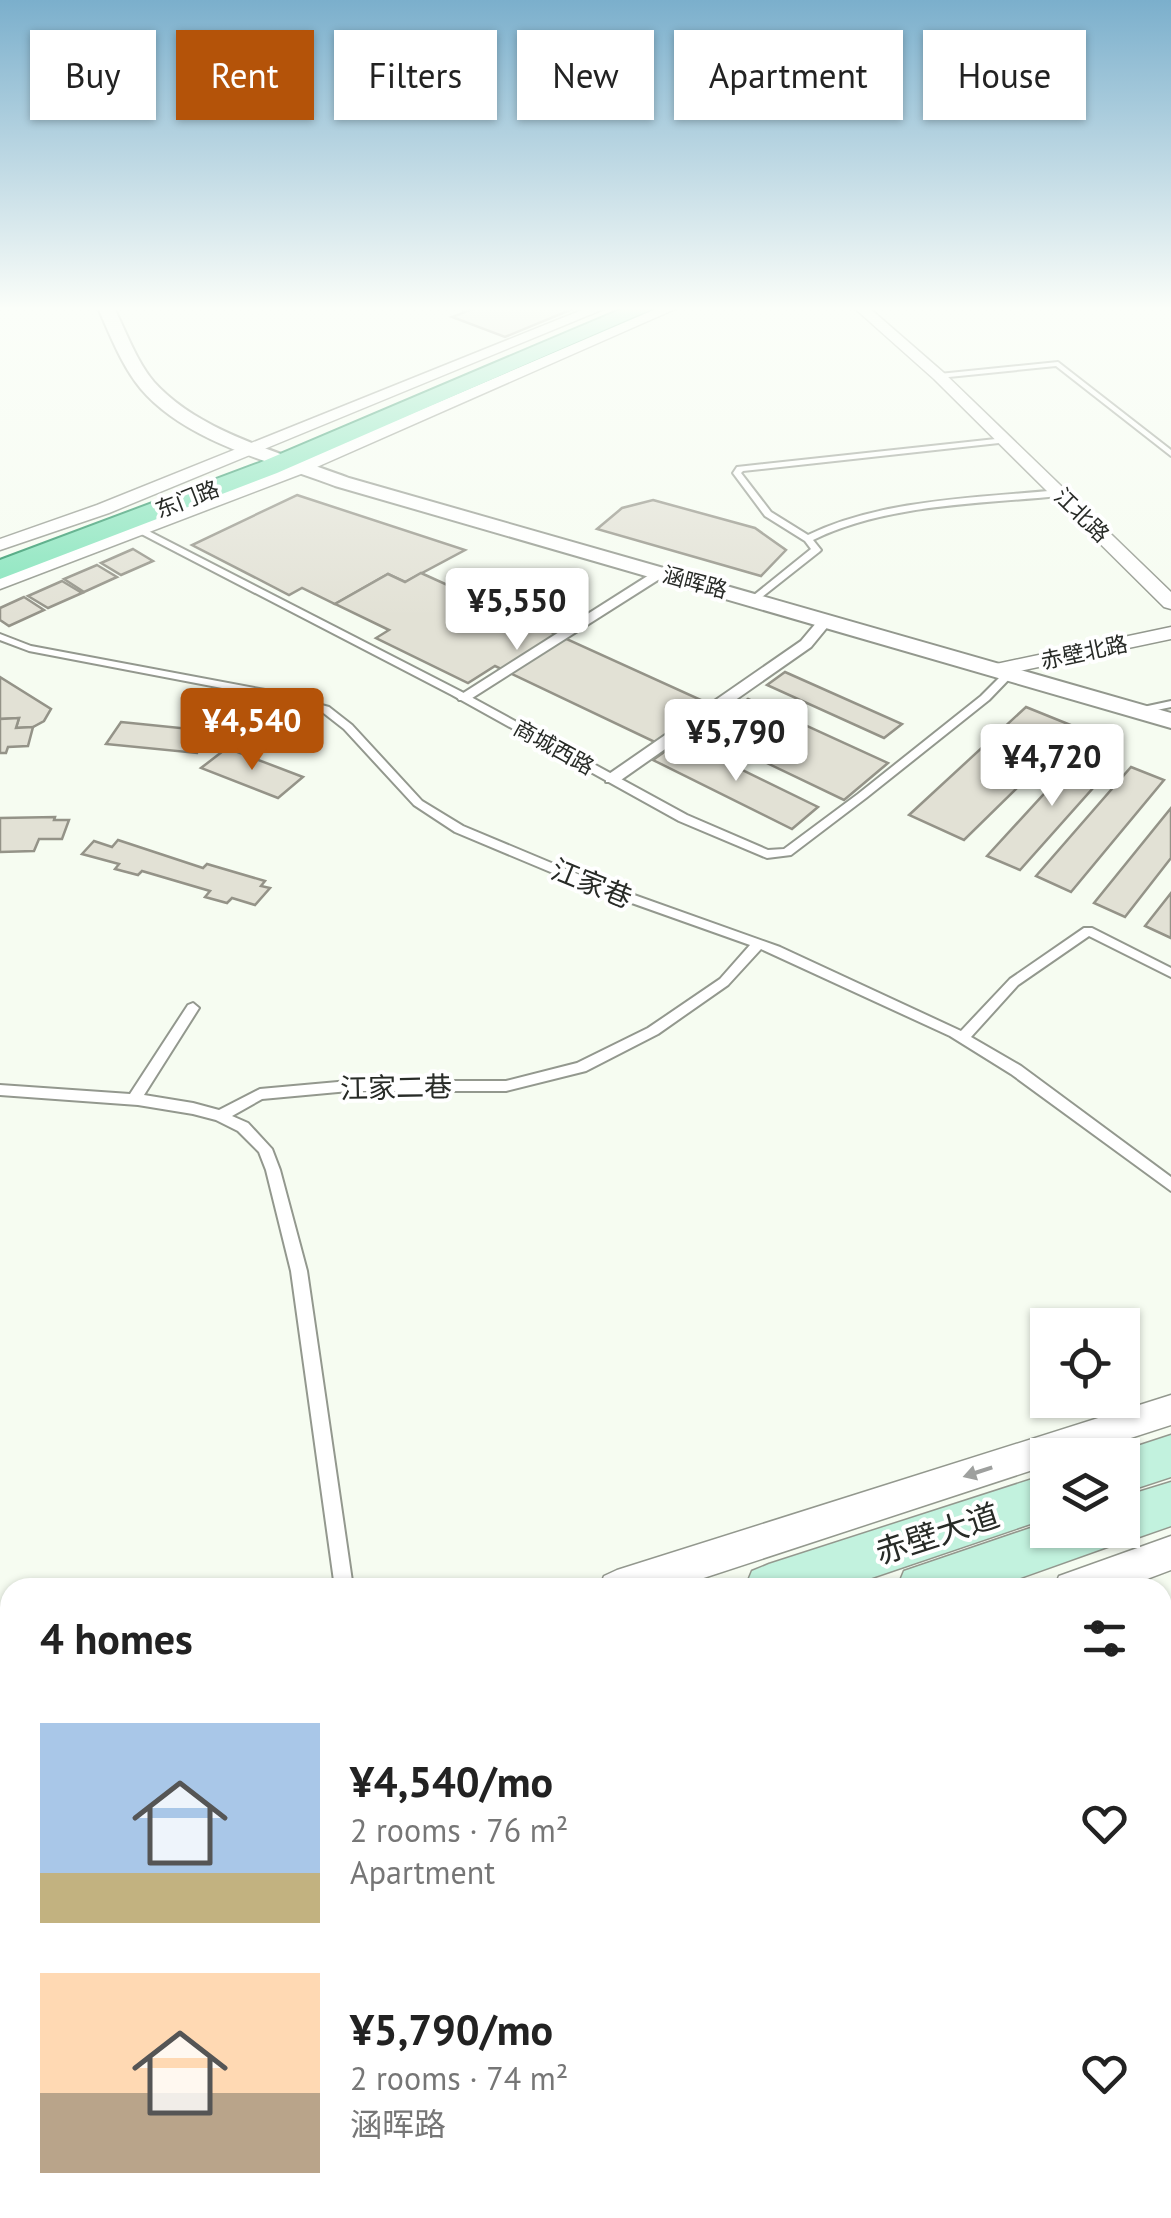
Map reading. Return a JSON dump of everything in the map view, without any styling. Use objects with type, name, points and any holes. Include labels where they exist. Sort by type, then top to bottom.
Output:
[{"type":"main road","name":"东门路","points":[[0,570],[133,527],[389,410]]},
{"type":"main road","name":"东门路","points":[[0,559],[279,457],[395,410]]},
{"type":"main road","points":[[1140,1466],[1171,1456]]},
{"type":"main road","name":"赤壁大道","points":[[799,1578],[1030,1502]]},
{"type":"main road","points":[[1140,1514],[1171,1504]]},
{"type":"main road","name":"赤壁大道","points":[[981,1578],[1052,1548]]},
{"type":"street","name":"涵晖路","points":[[179,410],[279,457],[390,497],[827,619],[1171,722]]},
{"type":"street","points":[[279,457],[381,410]]},
{"type":"street","points":[[0,546],[279,457],[404,410]]},
{"type":"street","name":"江北路","points":[[974,410],[1171,603]]},
{"type":"street","points":[[0,582],[133,527]]},
{"type":"street","points":[[464,697],[662,573]]},
{"type":"street","points":[[612,779],[806,644],[827,619]]},
{"type":"street","name":"赤壁北路","points":[[1003,672],[1171,633]]},
{"type":"street","points":[[648,1578],[1171,1410]]},
{"type":"street","points":[[1100,1578],[1171,1553]]},
{"type":"lane","points":[[1115,410],[1171,454]]},
{"type":"lane","points":[[754,598],[816,550],[808,539],[768,514],[736,473],[740,469],[1005,440]]},
{"type":"lane","points":[[808,539],[824,528],[884,514],[1059,493]]},
{"type":"lane","name":"商城西路","points":[[133,527],[464,697],[683,818],[767,854],[786,852],[970,710],[1003,672]]},
{"type":"lane","name":"江家巷","points":[[0,636],[28,648],[265,693],[325,710],[348,727],[418,803],[459,829],[588,883],[758,944],[962,1038],[1029,1080],[1171,1185]]},
{"type":"lane","points":[[1138,711],[1171,704]]},
{"type":"lane","points":[[962,1038],[1014,982],[1088,931],[1171,973]]},
{"type":"lane","name":"江家二巷","points":[[220,1116],[260,1094],[349,1086],[506,1086],[581,1067],[652,1031],[724,982],[758,944]]},
{"type":"lane","points":[[134,1099],[194,1008]]},
{"type":"lane","points":[[0,1090],[188,1105],[243,1127],[265,1149],[299,1271],[343,1578]]},
{"type":"building","points":[[297,495],[465,550],[405,582],[388,574],[335,604],[302,588],[289,595],[192,545]]},
{"type":"building","points":[[653,500],[755,528],[786,550],[761,576],[597,529],[622,508]]},
{"type":"building","points":[[133,549],[153,561],[121,575],[101,563]]},
{"type":"building","points":[[97,565],[117,577],[84,592],[64,579]]},
{"type":"building","points":[[421,573],[712,705],[659,744],[495,666],[468,683],[376,638],[389,630],[335,604],[388,574],[405,582]]},
{"type":"building","points":[[62,581],[82,593],[48,608],[28,596]]},
{"type":"building","points":[[24,597],[44,610],[9,626],[0,620],[0,608]]},
{"type":"building","points":[[785,672],[902,724],[884,738],[767,685]]},
{"type":"building","points":[[0,677],[51,709],[44,721],[33,727],[16,728],[19,718],[0,719]]},
{"type":"building","points":[[748,699],[888,763],[844,800],[702,732]]},
{"type":"building","points":[[1026,707],[1078,728],[964,840],[909,815]]},
{"type":"building","points":[[19,718],[16,728],[33,727],[28,746],[8,747],[6,753],[0,753],[0,719]]},
{"type":"building","points":[[121,722],[210,731],[197,753],[106,744]]},
{"type":"building","points":[[681,740],[818,807],[792,829],[653,760]]},
{"type":"building","points":[[227,748],[303,777],[278,798],[201,768]]},
{"type":"building","points":[[1086,748],[1118,760],[1020,870],[987,856]]},
{"type":"building","points":[[1131,767],[1164,780],[1071,892],[1036,876]]},
{"type":"building","points":[[1171,808],[1171,858],[1125,917],[1094,903]]},
{"type":"building","points":[[55,817],[54,820],[69,820],[62,839],[39,839],[34,851],[0,852],[0,818]]},
{"type":"building","points":[[118,840],[203,868],[207,864],[265,881],[261,886],[270,888],[255,905],[232,898],[227,903],[205,897],[210,891],[142,871],[138,875],[115,869],[119,864],[82,854],[94,841],[112,847]]},
{"type":"building","points":[[1171,893],[1171,938],[1145,926]]}]
